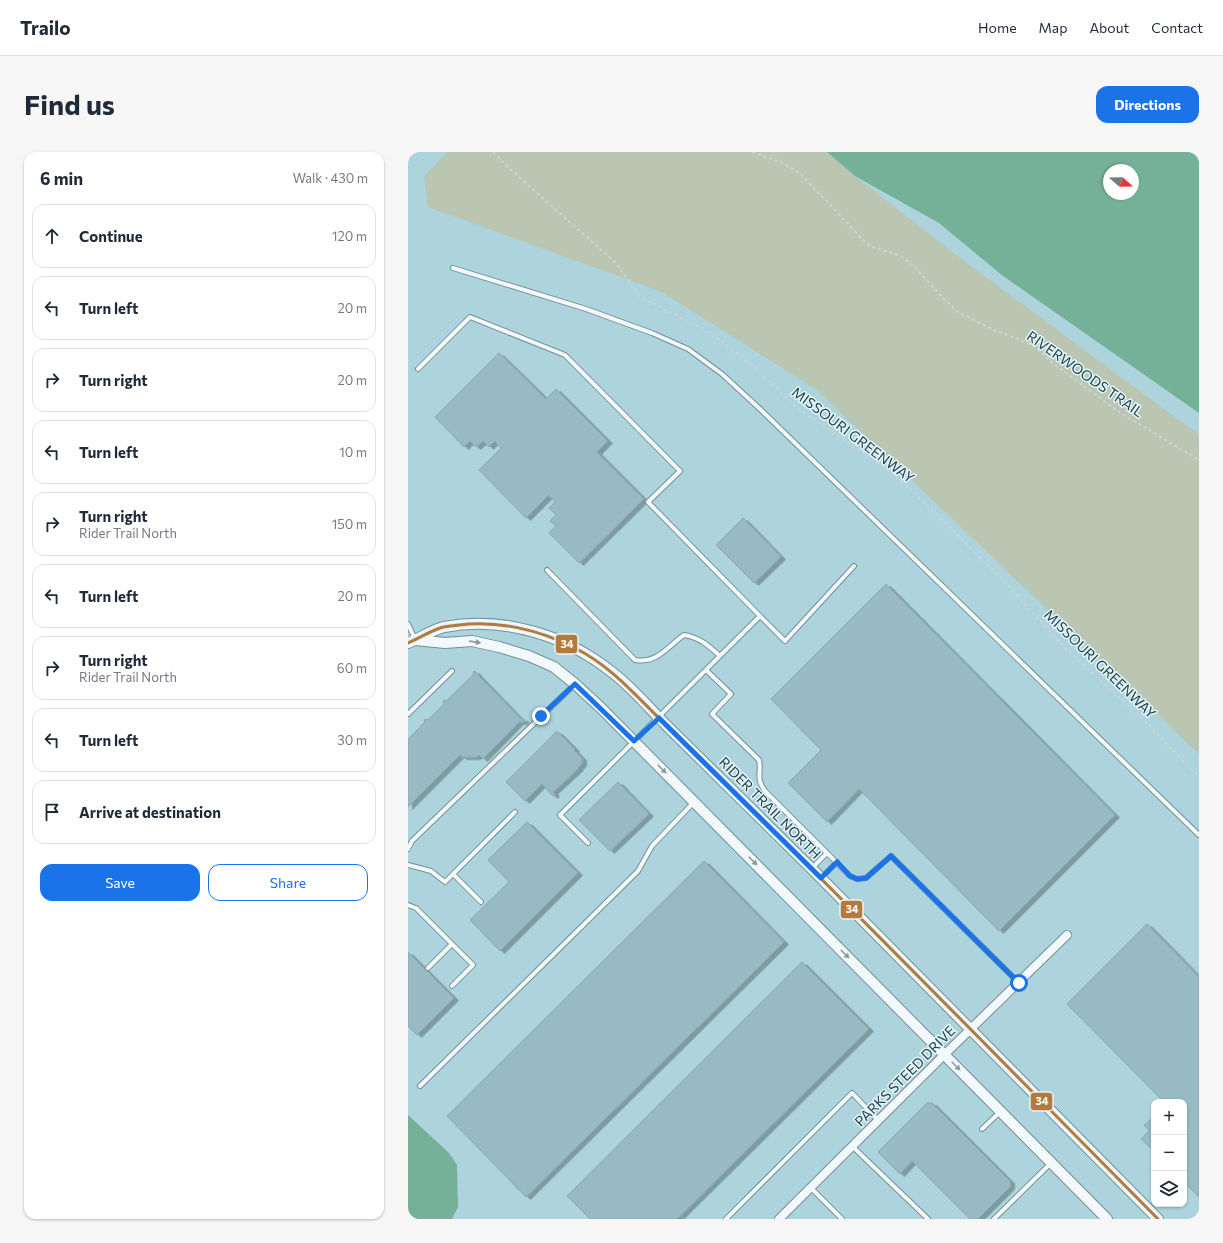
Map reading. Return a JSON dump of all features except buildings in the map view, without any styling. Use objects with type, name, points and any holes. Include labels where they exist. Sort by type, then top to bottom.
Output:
[{"type":"street","name":"RIDER TRAIL NORTH","points":[[412,641],[443,627],[495,624],[522,628],[548,635],[591,657],[614,673],[637,694],[659,718],[821,878],[1158,1219]]},
{"type":"street","points":[[412,641],[445,643],[472,641],[507,649],[529,656],[554,667],[575,684],[634,741],[1107,1219]]},
{"type":"street","name":"PARKS STEED DRIVE","points":[[779,1219],[944,1054],[1067,935]]},
{"type":"lane","points":[[453,268],[586,309],[652,333],[688,350],[722,374],[761,410],[1199,835]]},
{"type":"lane","points":[[418,369],[470,317],[565,355],[680,471],[648,502],[785,641],[854,566]]},
{"type":"lane","points":[[547,570],[635,660],[647,661],[655,657],[667,650],[675,641],[684,635],[693,636],[706,643],[720,656]]},
{"type":"lane","points":[[588,843],[560,815],[760,616]]},
{"type":"lane","points":[[408,624],[412,641]]},
{"type":"lane","points":[[706,670],[732,694],[712,714],[760,760],[761,765],[759,780],[765,791],[850,876],[857,879],[866,878],[891,856],[1019,983]]},
{"type":"lane","points":[[408,714],[452,671]]},
{"type":"lane","points":[[408,849],[412,841],[575,684]]},
{"type":"lane","points":[[420,1086],[638,871],[652,846],[694,802]]},
{"type":"lane","points":[[408,865],[431,871],[445,882],[515,812]]},
{"type":"lane","points":[[812,869],[827,853]]},
{"type":"lane","points":[[821,878],[837,862]]},
{"type":"lane","points":[[453,874],[482,902]]},
{"type":"lane","points":[[408,905],[416,908],[473,965],[452,986]]},
{"type":"lane","points":[[428,968],[452,944]]},
{"type":"lane","points":[[726,1219],[852,1093],[878,1120]]},
{"type":"lane","points":[[982,1129],[1001,1112]]},
{"type":"lane","points":[[852,1146],[928,1219]]},
{"type":"lane","points":[[994,1219],[1051,1163]]},
{"type":"lane","points":[[811,1187],[842,1219]]},
{"type":"path","name":"MISSOURI GREENWAY","points":[[493,152],[616,264],[640,297],[701,328],[721,341],[751,364],[798,409],[879,463],[911,490],[998,575],[1062,645],[1147,723],[1199,777]]},
{"type":"path","name":"RIVERWOODS TRAIL","points":[[752,152],[780,161],[792,167],[802,175],[865,242],[873,247],[901,256],[916,268],[958,312],[996,331],[1035,347],[1051,362],[1118,412],[1199,460]]},
{"type":"shaded area","points":[[447,152],[827,152],[855,176],[963,260],[1199,435],[1199,754],[817,390],[662,292],[428,207],[424,177]]},
{"type":"shaded area","points":[[827,152],[1199,152],[1199,413],[1003,276],[939,223],[855,176]]},
{"type":"shaded area","points":[[408,1115],[449,1153],[457,1165],[458,1207],[452,1219],[412,1219],[408,1210]]},
{"type":"transit line","name":"34","points":[[408,643],[432,631],[445,627],[474,624],[504,625],[533,631],[548,636],[575,648],[600,663],[631,691],[799,856],[1158,1219]]},
{"type":"route","points":[[541,716],[575,684],[634,741],[659,718],[821,878],[837,862],[850,876],[857,879],[866,878],[891,856],[1019,983]]}]
